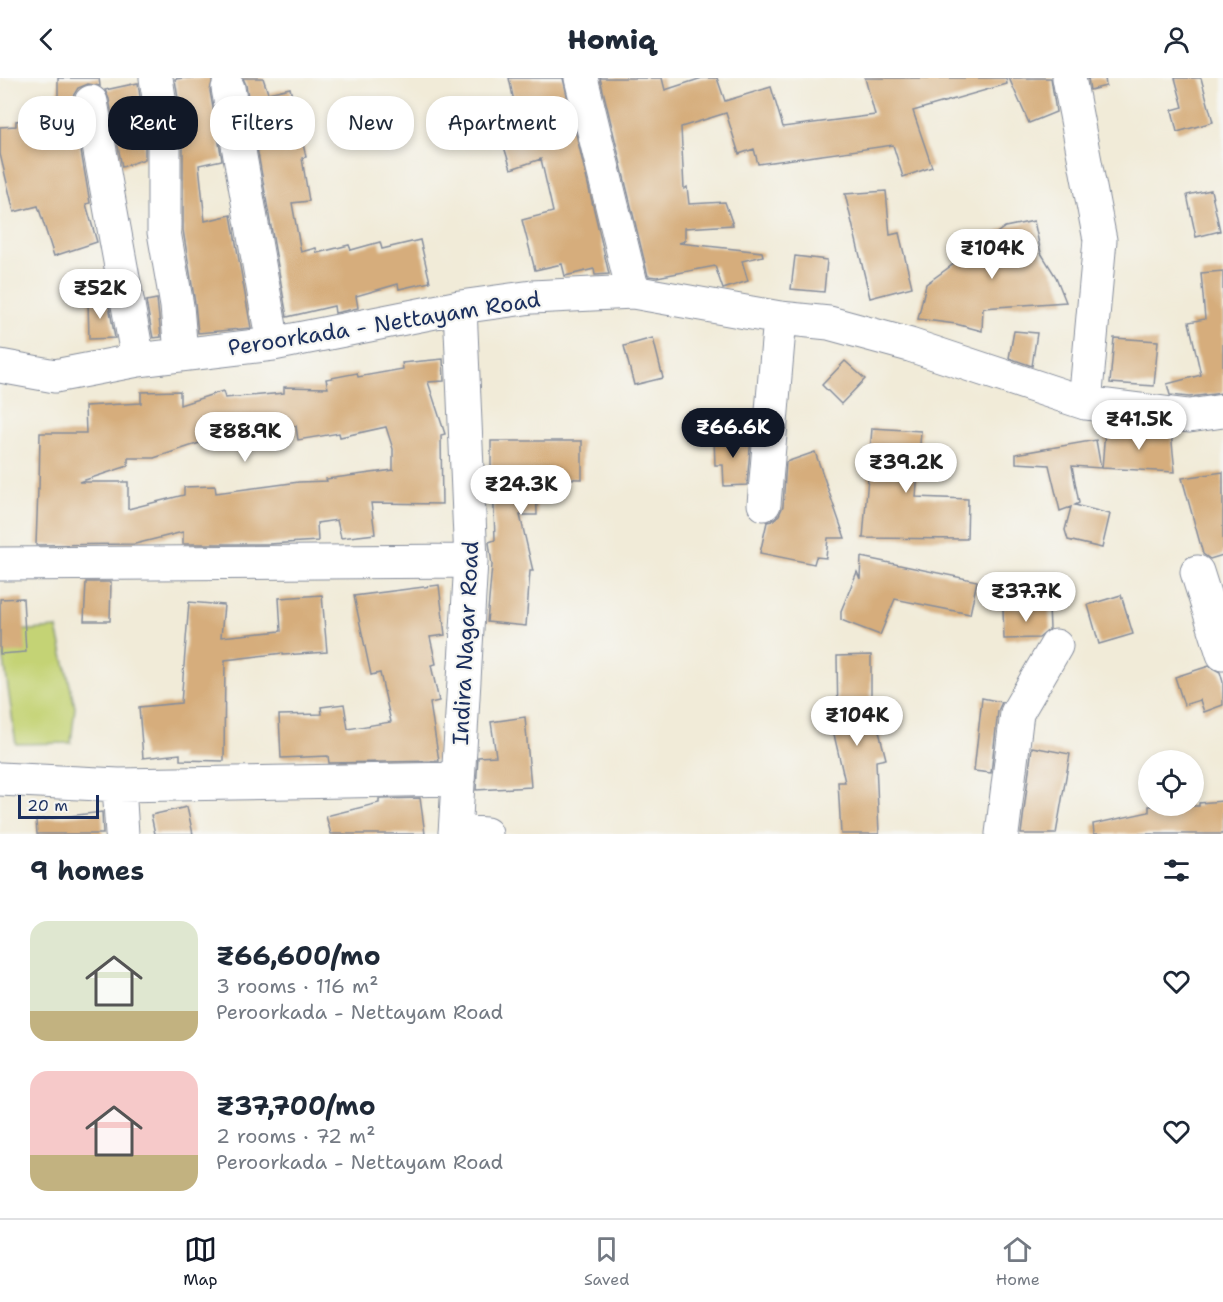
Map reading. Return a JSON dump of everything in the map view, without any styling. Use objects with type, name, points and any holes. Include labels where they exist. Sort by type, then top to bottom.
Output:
[{"type":"street","points":[[156,78],[164,131],[164,232],[177,306],[181,354]]},
{"type":"street","points":[[581,78],[633,292]]},
{"type":"street","points":[[1069,78],[1100,240],[1085,403]]},
{"type":"street","points":[[228,88],[273,344]]},
{"type":"street","points":[[96,124],[138,360]]},
{"type":"street","name":"Peroorkada - Nettayam Road","points":[[0,366],[55,376],[138,360],[273,344],[460,307],[532,297],[633,292],[780,318],[829,323],[910,345],[1085,403],[1188,416],[1223,411]]},
{"type":"street","name":"Indira Nagar Road","points":[[460,307],[471,561],[458,779],[465,833]]},
{"type":"street","points":[[764,504],[780,318]]},
{"type":"street","points":[[0,564],[471,561]]},
{"type":"street","points":[[1197,572],[1223,654]]},
{"type":"street","points":[[1002,834],[1017,713],[1056,646]]},
{"type":"street","points":[[0,779],[118,785],[458,779]]},
{"type":"street","points":[[118,785],[122,834]]},
{"type":"green space","points":[[57,628],[75,707],[71,743],[16,744],[0,632]]},
{"type":"building","points":[[58,78],[99,78],[100,86],[88,84],[78,88],[73,96],[58,96]]},
{"type":"building","points":[[213,78],[210,91],[210,150],[220,150],[222,160],[199,165],[205,221],[231,215],[251,328],[198,333],[183,230],[183,150],[198,150],[198,96],[178,96],[175,79]]},
{"type":"building","points":[[243,78],[263,78],[268,93],[290,88],[292,96],[248,96]]},
{"type":"building","points":[[509,78],[563,78],[567,96],[513,96]]},
{"type":"building","points":[[600,78],[662,78],[665,90],[702,78],[717,78],[725,101],[771,87],[783,127],[875,115],[865,78],[1006,78],[1007,84],[913,111],[932,167],[903,177],[893,145],[758,164],[754,149],[739,154],[726,113],[681,127],[684,189],[687,187],[689,204],[725,202],[733,225],[685,228],[685,241],[679,243],[762,252],[763,256],[742,261],[748,281],[723,289],[715,266],[657,277],[648,276]]},
{"type":"building","points":[[1009,78],[1051,78],[1056,112],[1029,123]]},
{"type":"building","points":[[1088,78],[1105,78],[1106,86],[1090,90]]},
{"type":"building","points":[[1175,78],[1201,78],[1213,122],[1177,132],[1172,110],[1183,107]]},
{"type":"building","points":[[138,83],[140,96],[108,97],[105,90]]},
{"type":"building","points":[[18,121],[18,150],[81,150],[90,203],[86,204],[97,242],[54,256],[38,206],[14,212],[0,154],[0,127],[16,126]]},
{"type":"building","points":[[578,142],[609,274],[595,275],[594,269],[565,276],[562,264],[535,270],[522,220],[553,212],[541,159],[511,169],[505,150],[578,150]]},
{"type":"building","points":[[119,150],[145,150],[145,159],[122,167]]},
{"type":"building","points":[[257,150],[304,150],[306,157],[302,158],[309,201],[292,203],[301,252],[316,248],[317,253],[349,245],[351,250],[380,242],[382,249],[420,240],[430,282],[399,289],[398,284],[356,296],[358,308],[335,313],[334,306],[287,317]]},
{"type":"building","points":[[1211,190],[1220,231],[1196,237],[1187,195]]},
{"type":"building","points":[[886,191],[890,235],[899,233],[912,287],[870,298],[845,194]]},
{"type":"building","points":[[1034,221],[1041,253],[1056,277],[1066,302],[983,308],[982,331],[956,324],[918,319],[926,284],[1005,227]]},
{"type":"building","points":[[795,256],[827,260],[824,292],[791,289]]},
{"type":"building","points":[[1223,271],[1223,393],[1189,397],[1170,395],[1167,384],[1201,375],[1189,322],[1205,319],[1201,273]]},
{"type":"building","points":[[157,299],[161,337],[153,338],[146,301]]},
{"type":"building","points":[[108,300],[115,338],[89,339],[88,301]]},
{"type":"building","points":[[1014,331],[1037,333],[1032,366],[1009,358]]},
{"type":"building","points":[[653,338],[663,378],[634,385],[624,346]]},
{"type":"building","points":[[1114,338],[1158,341],[1154,386],[1110,383]]},
{"type":"building","points":[[443,359],[444,381],[428,382],[445,434],[441,435],[442,504],[371,503],[375,534],[341,538],[337,520],[317,523],[318,541],[269,544],[183,544],[183,532],[135,544],[36,545],[40,433],[86,433],[85,406],[141,403],[141,392],[180,391],[180,405],[223,391],[225,398],[284,393],[284,387],[328,388],[326,379],[357,373],[358,377],[403,369],[402,363]],"holes":[[[296,426],[298,440],[339,433],[340,437],[386,427],[393,449],[393,470],[326,479],[327,481],[299,482],[216,493],[215,486],[184,487],[184,495],[128,509],[128,482],[79,482],[128,466],[128,458],[154,458],[242,429]]]},
{"type":"building","points":[[845,361],[865,379],[841,404],[822,385]]},
{"type":"building","points":[[872,428],[921,431],[916,497],[968,499],[967,539],[863,538]]},
{"type":"building","points":[[1105,431],[1171,433],[1175,472],[1102,468]]},
{"type":"building","points":[[751,436],[747,485],[724,486],[723,465],[715,465],[714,437]]},
{"type":"building","points":[[1096,440],[1101,468],[1072,466],[1079,503],[1075,505],[1110,514],[1102,548],[1068,540],[1065,530],[1071,507],[1060,511],[1049,465],[1016,463],[1016,454]]},
{"type":"building","points":[[491,441],[582,441],[582,479],[536,478],[537,515],[520,515],[533,571],[530,571],[526,626],[487,622],[492,565],[489,542],[495,540]]},
{"type":"building","points":[[815,452],[845,538],[828,538],[826,558],[816,557],[814,564],[760,553],[767,522],[779,515],[783,506],[786,462]]},
{"type":"building","points":[[1223,472],[1223,555],[1210,559],[1203,554],[1182,478]]},
{"type":"building","points":[[861,557],[977,581],[970,614],[895,599],[880,635],[841,620],[841,611],[857,572],[860,579]]},
{"type":"building","points":[[86,582],[111,582],[110,621],[84,621]]},
{"type":"building","points":[[439,585],[445,635],[430,637],[436,664],[431,665],[439,701],[430,703],[439,761],[329,763],[328,756],[281,758],[279,715],[322,714],[321,707],[344,704],[348,729],[391,722],[380,673],[371,675],[354,596]]},
{"type":"building","points":[[322,595],[327,652],[283,655],[283,653],[225,660],[224,761],[180,760],[180,754],[143,758],[139,707],[181,703],[189,602],[224,605],[221,637],[281,631],[279,598]]},
{"type":"building","points":[[1121,595],[1133,634],[1099,644],[1088,605]]},
{"type":"building","points":[[23,598],[26,652],[0,654],[0,599]]},
{"type":"building","points":[[1049,607],[1050,629],[1039,638],[1004,639],[1003,608]]},
{"type":"building","points":[[871,655],[871,700],[886,759],[876,761],[879,834],[841,834],[838,782],[845,782],[832,726],[838,724],[837,656]]},
{"type":"building","points":[[1209,666],[1220,672],[1223,682],[1223,705],[1204,712],[1200,700],[1184,705],[1175,677]]},
{"type":"building","points":[[982,698],[1002,702],[998,711],[991,773],[974,771]]},
{"type":"building","points":[[525,717],[531,787],[476,790],[478,757],[496,756],[491,722]]},
{"type":"building","points":[[1032,747],[1070,754],[1056,834],[1021,834]]},
{"type":"building","points":[[420,798],[425,834],[331,834],[326,816],[379,803],[379,799]]},
{"type":"building","points":[[1223,801],[1223,834],[1094,834],[1093,824],[1138,814],[1204,816],[1204,803]]},
{"type":"building","points":[[187,807],[193,834],[155,834],[151,815]]},
{"type":"building","points":[[102,812],[103,834],[37,834],[36,820]]}]
